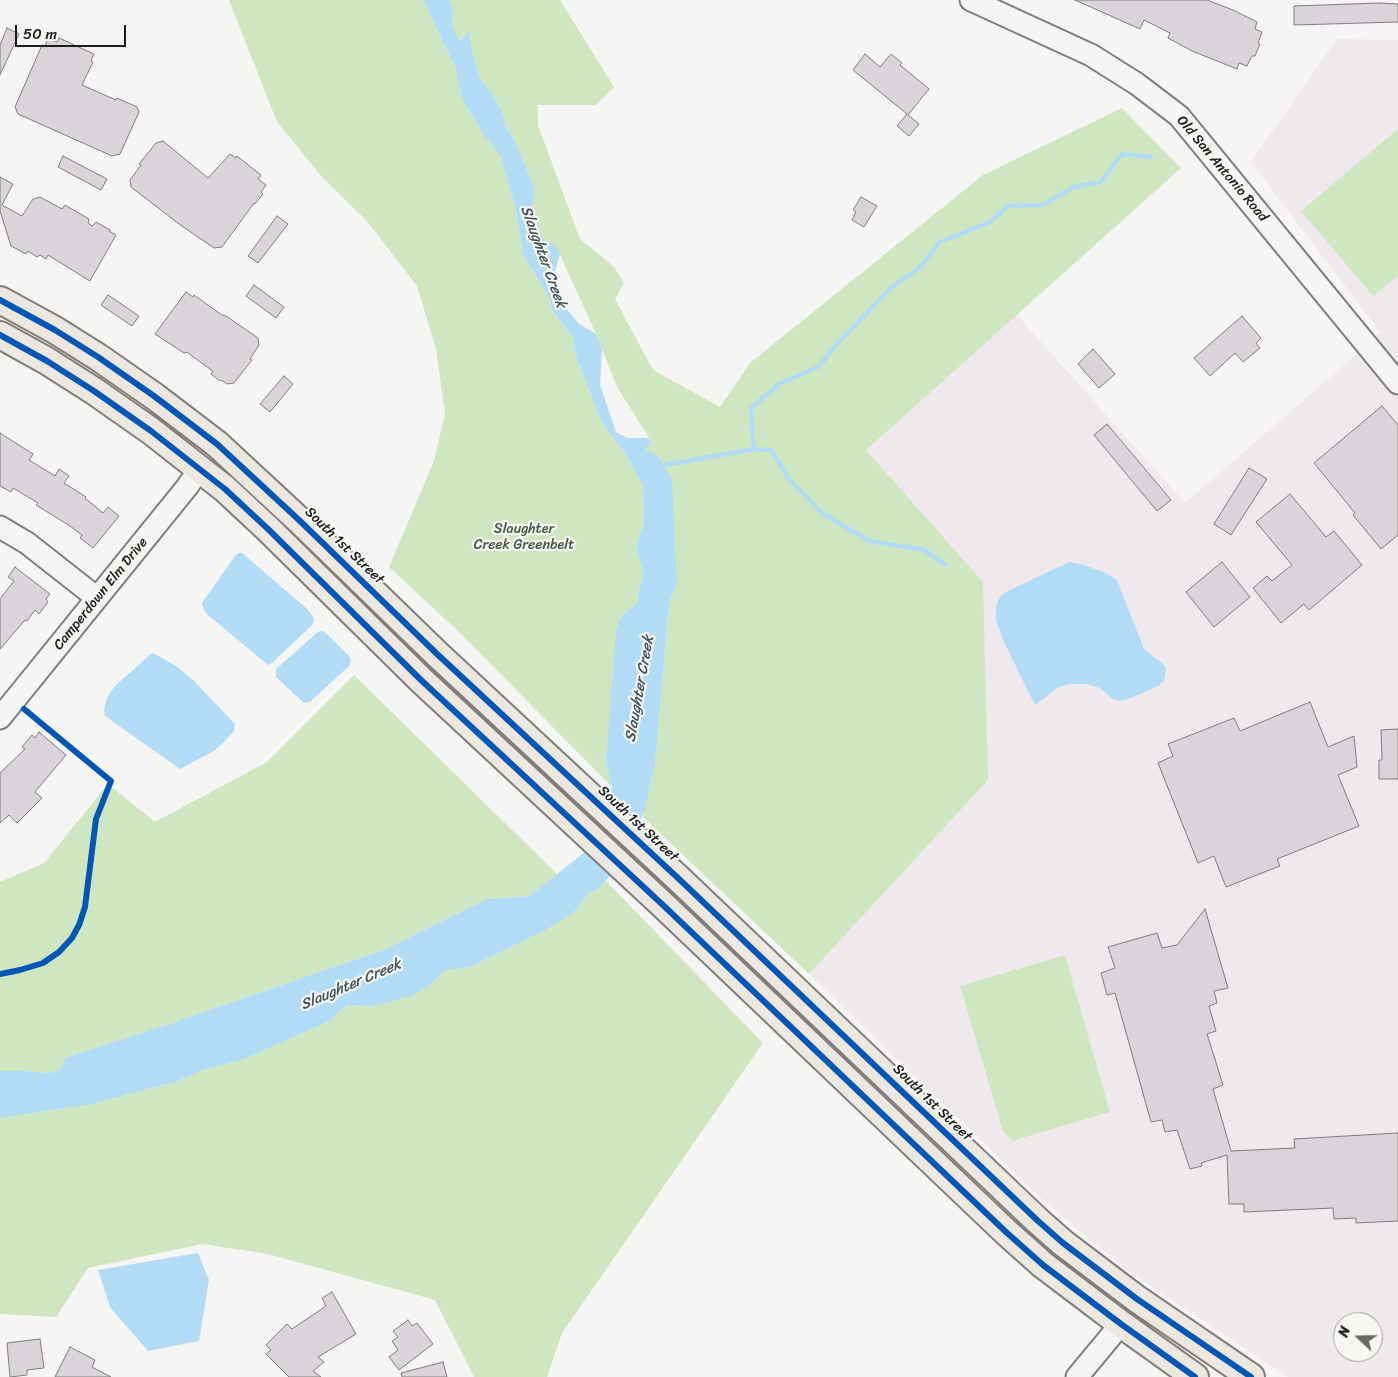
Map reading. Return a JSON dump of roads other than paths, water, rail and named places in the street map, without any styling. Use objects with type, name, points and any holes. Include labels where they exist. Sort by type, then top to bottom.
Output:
[{"type":"main road","name":"South 1st Street","points":[[0,300],[55,330],[98,358],[154,396],[217,444],[299,520],[436,653],[679,879],[1038,1221],[1063,1243],[1137,1299],[1251,1377]]},
{"type":"main road","points":[[0,335],[47,361],[94,391],[200,468],[268,529],[422,680],[664,906],[1006,1232],[1043,1265],[1120,1324],[1195,1377]]},
{"type":"main road","points":[[200,468],[217,444]]},
{"type":"street","name":"Old San Antonio Road","points":[[971,0],[1091,55],[1137,84],[1179,116],[1398,383]]},
{"type":"street","name":"Camperdown Elm Drive","points":[[0,718],[187,487],[200,468]]},
{"type":"street","points":[[0,527],[27,543],[97,598]]},
{"type":"street","points":[[1077,1377],[1120,1324]]},
{"type":"water","name":"Slaughter Creek","points":[[423,0],[449,0],[453,8],[452,26],[459,40],[464,38],[469,30],[472,51],[480,79],[493,95],[505,119],[504,123],[514,139],[535,189],[532,204],[540,234],[544,239],[556,246],[560,254],[553,280],[557,297],[578,323],[596,334],[602,349],[600,385],[616,432],[627,438],[648,438],[651,441],[646,450],[658,456],[672,480],[677,583],[669,604],[655,765],[645,808],[627,857],[598,889],[590,892],[575,911],[546,930],[470,967],[445,970],[429,986],[411,996],[373,1006],[349,1005],[339,1011],[332,1020],[242,1060],[205,1069],[178,1081],[92,1104],[0,1118],[0,1071],[49,1073],[60,1070],[65,1058],[383,950],[487,899],[529,896],[590,848],[608,803],[612,787],[606,762],[616,630],[621,616],[638,602],[639,589],[644,575],[636,547],[644,523],[643,486],[625,453],[602,423],[577,359],[572,337],[551,309],[550,300],[523,254],[515,206],[500,155],[485,137],[461,97],[455,67]]},
{"type":"water","points":[[239,553],[242,553],[313,616],[314,621],[312,625],[268,665],[207,614],[203,608],[202,603]]},
{"type":"water","points":[[1069,562],[1081,564],[1106,573],[1117,580],[1144,649],[1163,664],[1166,669],[1164,681],[1158,686],[1120,701],[1113,699],[1100,688],[1086,684],[1068,684],[1059,687],[1035,705],[1004,642],[996,621],[998,600],[1004,593]]},
{"type":"water","points":[[321,631],[325,632],[349,656],[351,661],[349,666],[310,702],[304,703],[276,677],[276,669]]},
{"type":"water","points":[[152,653],[176,666],[193,680],[235,724],[234,731],[214,751],[180,769],[105,716],[104,710],[107,698],[114,687]]},
{"type":"water","points":[[198,1253],[209,1280],[199,1341],[148,1351],[110,1307],[98,1270]]},
{"type":"waterway","points":[[659,466],[754,449],[751,408],[779,384],[818,367],[837,344],[892,287],[918,269],[940,242],[990,222],[1008,206],[1043,205],[1073,187],[1101,182],[1122,154],[1151,157]]},
{"type":"waterway","points":[[754,449],[771,450],[789,479],[822,513],[869,541],[925,550],[945,565]]},
{"type":"park label","name":"Slaughter Creek Greenbelt","points":[[524,538]]}]
